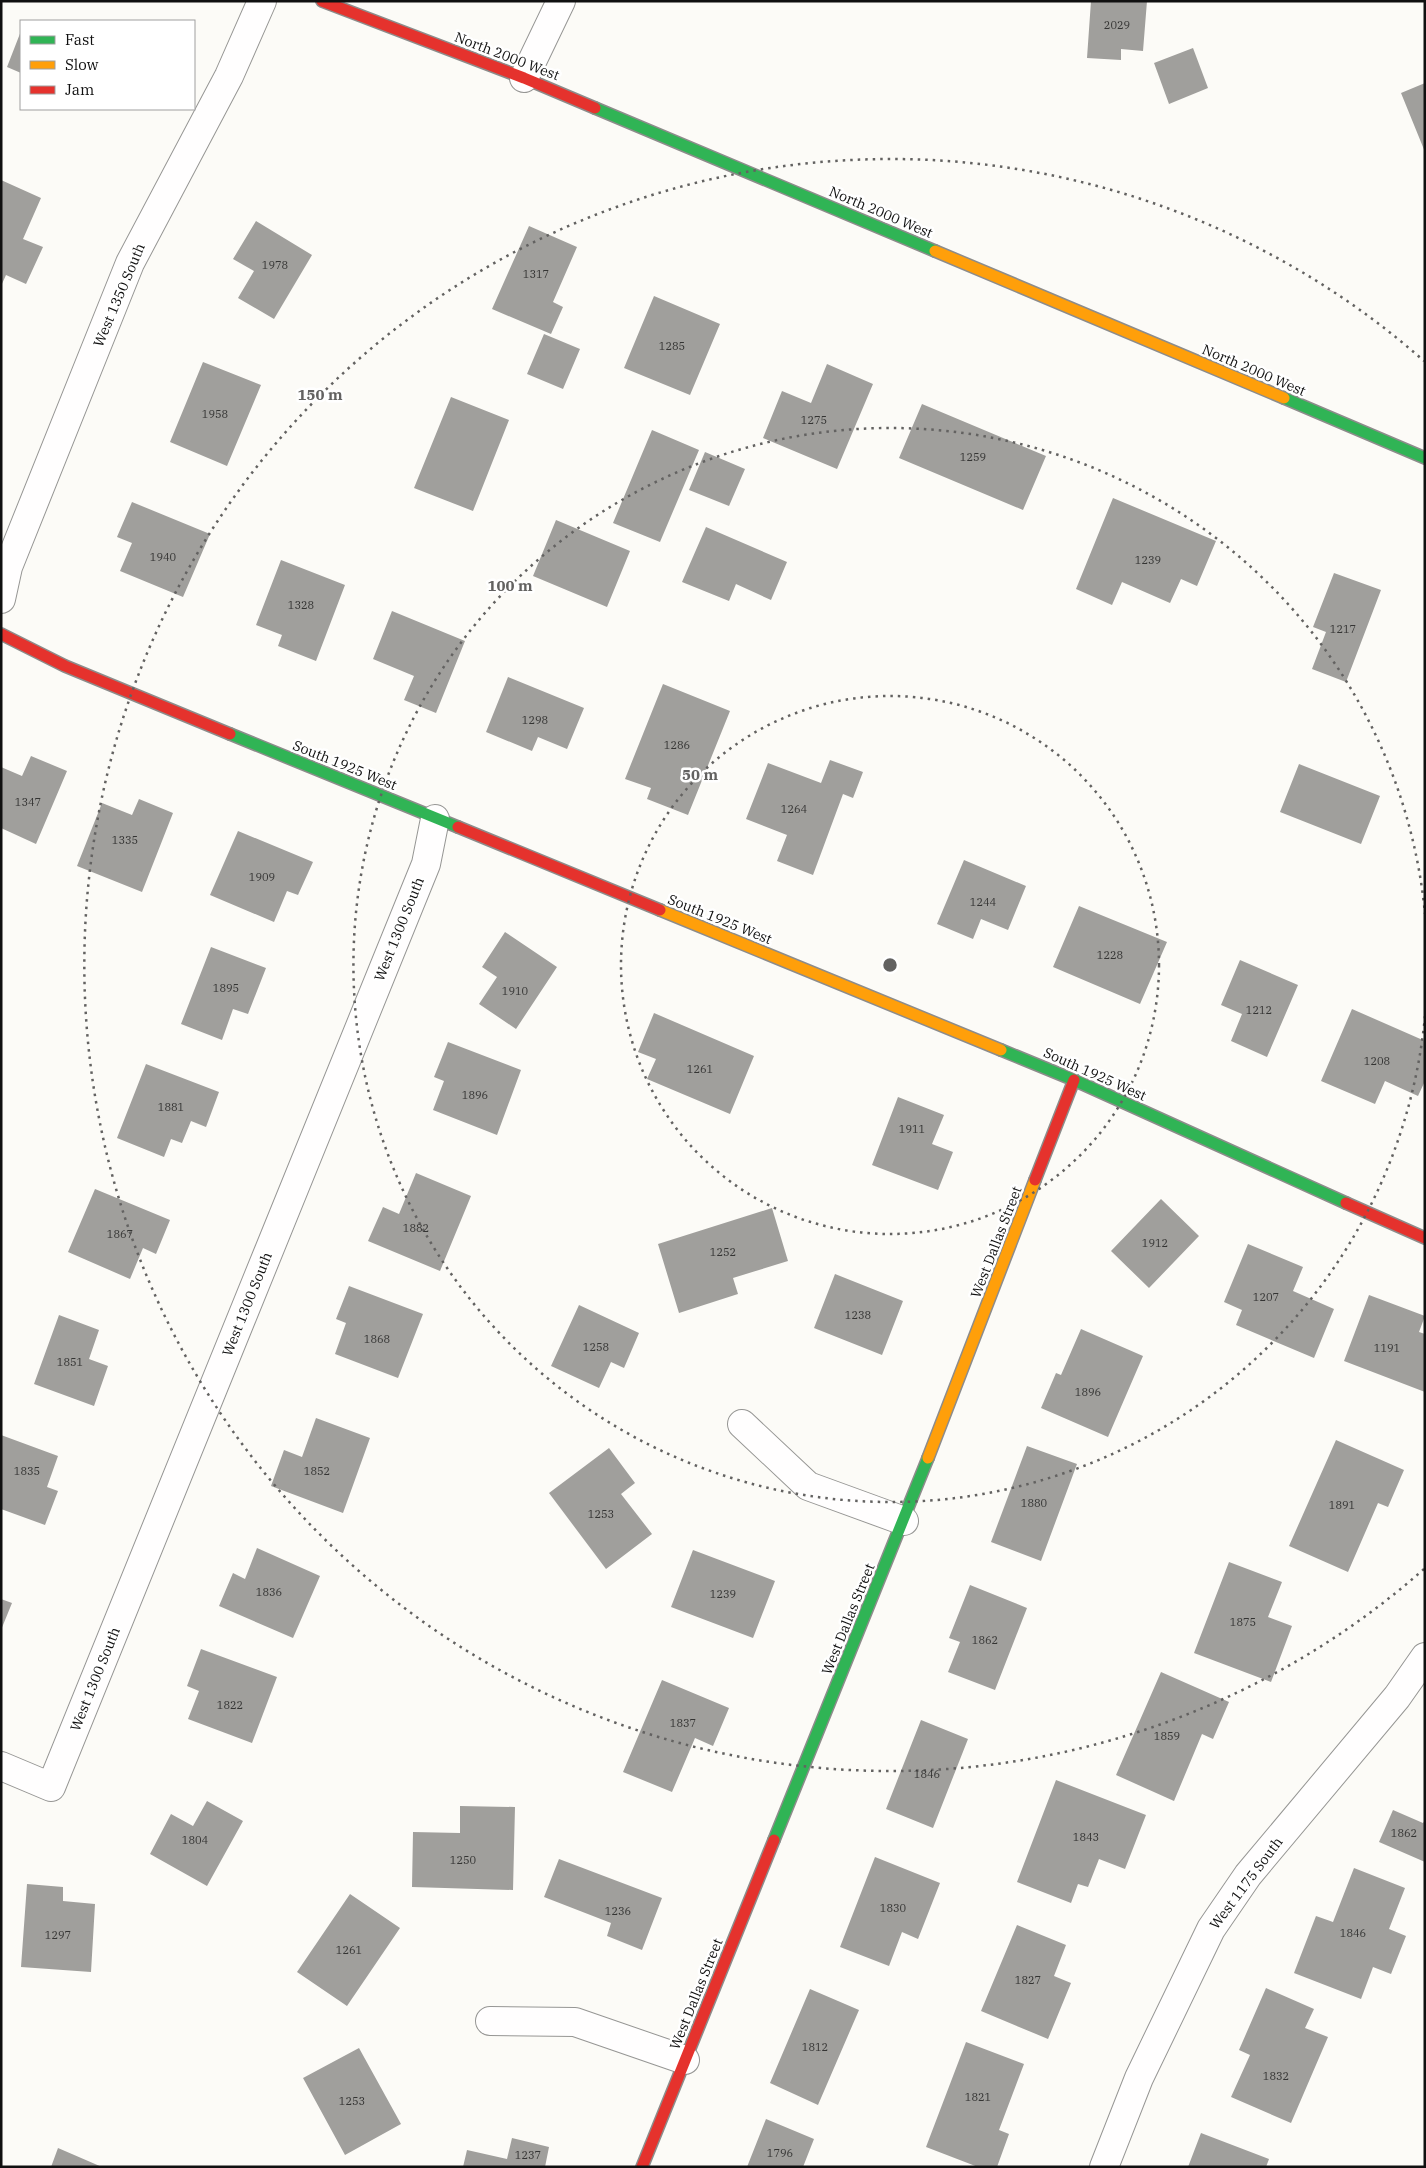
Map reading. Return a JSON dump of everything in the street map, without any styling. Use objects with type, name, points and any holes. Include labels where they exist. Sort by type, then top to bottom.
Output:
[{"type":"street","name":"West 1350 South","points":[[1,599],[8,567],[130,263],[229,76],[262,1]]},
{"type":"street","name":"North 2000 West","points":[[322,1],[524,78],[1425,458]]},
{"type":"street","points":[[524,78],[561,1]]},
{"type":"street","name":"South 1925 West","points":[[1,634],[64,666],[1074,1080],[1425,1238]]},
{"type":"street","name":"West 1300 South","points":[[1,1766],[51,1787],[426,864],[435,819]]},
{"type":"street","name":"West Dallas Street","points":[[642,2167],[904,1521],[1074,1080]]},
{"type":"street","points":[[742,1424],[808,1486],[904,1521]]},
{"type":"street","name":"West 1175 South","points":[[1104,2167],[1139,2078],[1210,1929],[1248,1875],[1397,1697],[1425,1657]]},
{"type":"street","points":[[490,2021],[575,2022],[685,2060]]},
{"type":"building","points":[[1091,1],[1147,1],[1143,51],[1121,49],[1121,60],[1087,58]]},
{"type":"building","points":[[20,34],[20,73],[7,67]]},
{"type":"building","points":[[1193,48],[1208,88],[1169,104],[1154,63]]},
{"type":"building","points":[[1425,83],[1425,152],[1401,93]]},
{"type":"building","points":[[1,180],[41,198],[23,239],[43,247],[26,284],[6,275],[1,286]]},
{"type":"building","points":[[256,221],[312,255],[274,319],[238,298],[254,271],[233,259]]},
{"type":"building","points":[[529,226],[577,247],[553,302],[563,307],[551,334],[492,309]]},
{"type":"building","points":[[654,296],[720,324],[690,395],[624,368]]},
{"type":"building","points":[[544,334],[580,349],[563,389],[527,374]]},
{"type":"building","points":[[203,362],[261,385],[227,466],[170,442]]},
{"type":"building","points":[[827,364],[873,384],[837,469],[763,438],[782,391],[811,403]]},
{"type":"building","points":[[451,397],[509,420],[473,511],[414,488]]},
{"type":"building","points":[[922,404],[1046,456],[1023,510],[899,458]]},
{"type":"building","points":[[652,430],[699,450],[660,542],[613,523]]},
{"type":"building","points":[[705,452],[745,469],[729,506],[689,490]]},
{"type":"building","points":[[1113,498],[1216,541],[1197,586],[1181,579],[1170,603],[1122,582],[1112,605],[1076,589]]},
{"type":"building","points":[[132,502],[210,534],[183,597],[120,571],[132,543],[117,537]]},
{"type":"building","points":[[556,520],[630,551],[607,607],[533,576]]},
{"type":"building","points":[[706,527],[787,562],[771,600],[736,584],[729,601],[682,582]]},
{"type":"building","points":[[281,560],[345,585],[316,661],[278,646],[282,635],[256,625]]},
{"type":"building","points":[[1334,573],[1381,590],[1346,682],[1312,669],[1326,632],[1313,627]]},
{"type":"building","points":[[392,611],[465,641],[436,713],[404,700],[414,676],[373,659]]},
{"type":"building","points":[[508,677],[584,708],[567,749],[538,737],[532,751],[486,732]]},
{"type":"building","points":[[663,684],[730,711],[688,815],[647,799],[651,788],[625,779]]},
{"type":"building","points":[[31,756],[67,771],[36,844],[1,828],[1,767],[22,776]]},
{"type":"building","points":[[830,760],[863,772],[853,798],[843,794],[813,875],[777,861],[787,835],[746,819],[768,763],[821,783]]},
{"type":"building","points":[[1299,764],[1380,796],[1361,844],[1280,812]]},
{"type":"building","points":[[139,799],[173,813],[142,892],[77,866],[102,803],[132,815]]},
{"type":"building","points":[[238,831],[313,862],[298,895],[287,891],[274,922],[210,895]]},
{"type":"building","points":[[964,860],[1026,886],[1008,930],[981,919],[973,939],[937,924]]},
{"type":"building","points":[[1079,906],[1167,942],[1140,1004],[1053,967]]},
{"type":"building","points":[[505,932],[557,967],[516,1029],[479,1004],[497,977],[482,967]]},
{"type":"building","points":[[211,947],[266,968],[248,1014],[233,1009],[222,1040],[181,1024]]},
{"type":"building","points":[[1240,960],[1298,985],[1267,1057],[1231,1041],[1242,1014],[1221,1005]]},
{"type":"building","points":[[1352,1009],[1425,1041],[1425,1081],[1418,1096],[1385,1081],[1375,1104],[1321,1081]]},
{"type":"building","points":[[654,1013],[754,1056],[730,1114],[647,1079],[656,1059],[638,1052]]},
{"type":"building","points":[[448,1042],[521,1070],[497,1135],[433,1110],[444,1081],[434,1077]]},
{"type":"building","points":[[146,1064],[219,1092],[206,1127],[191,1121],[182,1143],[171,1139],[164,1157],[117,1138]]},
{"type":"building","points":[[898,1097],[944,1115],[932,1144],[953,1152],[938,1190],[872,1165]]},
{"type":"building","points":[[416,1173],[471,1196],[440,1271],[368,1241],[383,1207],[399,1214]]},
{"type":"building","points":[[95,1189],[170,1220],[156,1254],[143,1248],[130,1279],[68,1252]]},
{"type":"building","points":[[1161,1199],[1199,1236],[1149,1288],[1111,1251]]},
{"type":"building","points":[[772,1208],[788,1261],[733,1278],[738,1294],[679,1313],[658,1244]]},
{"type":"building","points":[[1248,1244],[1303,1267],[1293,1291],[1334,1309],[1314,1358],[1236,1325],[1242,1310],[1224,1302]]},
{"type":"building","points":[[835,1274],[903,1301],[882,1355],[814,1328]]},
{"type":"building","points":[[349,1286],[423,1314],[398,1378],[335,1354],[346,1323],[336,1319]]},
{"type":"building","points":[[1369,1295],[1425,1316],[1419,1332],[1425,1334],[1425,1392],[1344,1361]]},
{"type":"building","points":[[579,1305],[639,1333],[624,1368],[611,1362],[599,1388],[551,1366]]},
{"type":"building","points":[[59,1315],[99,1330],[89,1359],[108,1366],[94,1406],[34,1384]]},
{"type":"building","points":[[1081,1329],[1143,1356],[1108,1437],[1041,1408],[1056,1373],[1061,1375]]},
{"type":"building","points":[[316,1418],[370,1438],[343,1513],[271,1486],[284,1450],[302,1457]]},
{"type":"building","points":[[1,1435],[58,1456],[47,1487],[58,1491],[45,1525],[1,1509]]},
{"type":"building","points":[[1336,1440],[1404,1470],[1388,1507],[1378,1503],[1348,1572],[1289,1546]]},
{"type":"building","points":[[1027,1446],[1077,1464],[1041,1561],[991,1542]]},
{"type":"building","points":[[609,1448],[635,1483],[621,1494],[652,1534],[606,1569],[549,1493]]},
{"type":"building","points":[[257,1548],[320,1576],[293,1638],[219,1606],[233,1573],[245,1579]]},
{"type":"building","points":[[693,1550],[775,1581],[753,1638],[671,1607]]},
{"type":"building","points":[[1229,1562],[1282,1582],[1268,1617],[1292,1626],[1271,1682],[1194,1653]]},
{"type":"building","points":[[970,1585],[1027,1608],[995,1690],[948,1672],[960,1642],[949,1638]]},
{"type":"building","points":[[1,1599],[12,1603],[1,1630]]},
{"type":"building","points":[[201,1649],[277,1677],[252,1743],[188,1719],[199,1691],[187,1686]]},
{"type":"building","points":[[1161,1672],[1229,1702],[1213,1739],[1202,1734],[1174,1801],[1116,1775]]},
{"type":"building","points":[[662,1680],[729,1708],[713,1746],[695,1738],[672,1792],[623,1772]]},
{"type":"building","points":[[921,1720],[968,1739],[933,1828],[886,1809]]},
{"type":"building","points":[[1056,1780],[1146,1815],[1125,1869],[1099,1859],[1088,1887],[1078,1884],[1071,1903],[1017,1882]]},
{"type":"building","points":[[207,1801],[243,1821],[207,1886],[150,1854],[171,1814],[193,1826]]},
{"type":"building","points":[[460,1806],[515,1807],[513,1890],[412,1887],[413,1832],[460,1833]]},
{"type":"building","points":[[1393,1810],[1423,1823],[1425,1820],[1425,1862],[1379,1842]]},
{"type":"building","points":[[875,1857],[940,1883],[918,1939],[902,1932],[889,1966],[840,1947]]},
{"type":"building","points":[[559,1859],[662,1898],[642,1950],[607,1936],[611,1923],[544,1897]]},
{"type":"building","points":[[1354,1868],[1405,1888],[1389,1929],[1406,1936],[1391,1974],[1373,1967],[1361,1999],[1294,1973],[1316,1916],[1333,1922]]},
{"type":"building","points":[[27,1884],[63,1887],[63,1901],[95,1904],[91,1972],[21,1967]]},
{"type":"building","points":[[350,1894],[400,1928],[347,2006],[297,1972]]},
{"type":"building","points":[[1017,1925],[1066,1945],[1054,1976],[1071,1983],[1048,2039],[981,2011]]},
{"type":"building","points":[[1266,1988],[1314,2009],[1305,2028],[1328,2037],[1291,2123],[1231,2097],[1250,2055],[1239,2050]]},
{"type":"building","points":[[810,1989],[859,2010],[818,2105],[770,2083]]},
{"type":"building","points":[[966,2042],[1024,2064],[999,2130],[1009,2134],[997,2167],[978,2167],[926,2147]]},
{"type":"building","points":[[359,2048],[401,2124],[345,2155],[303,2078]]},
{"type":"building","points":[[766,2119],[814,2139],[803,2167],[747,2167]]},
{"type":"building","points":[[1201,2133],[1269,2159],[1266,2167],[1188,2167]]},
{"type":"building","points":[[512,2138],[549,2147],[545,2167],[463,2167],[467,2150],[507,2159]]},
{"type":"building","points":[[58,2148],[102,2167],[51,2167]]},
{"type":"traffic: fast","points":[[595,108],[935,251]]},
{"type":"traffic: fast","points":[[1284,398],[1425,458]]},
{"type":"traffic: fast","points":[[230,734],[458,827]]},
{"type":"traffic: fast","points":[[1001,1050],[1074,1080],[1346,1203]]},
{"type":"traffic: fast","points":[[774,1840],[928,1458]]},
{"type":"traffic: slow","points":[[935,251],[1284,398]]},
{"type":"traffic: slow","points":[[660,910],[1001,1050]]},
{"type":"traffic: slow","points":[[928,1458],[1035,1180]]},
{"type":"traffic: jam","points":[[322,1],[524,78],[595,108]]},
{"type":"traffic: jam","points":[[1,634],[65,666],[230,734]]},
{"type":"traffic: jam","points":[[458,827],[660,910]]},
{"type":"traffic: jam","points":[[1035,1180],[1074,1080]]},
{"type":"traffic: jam","points":[[1346,1203],[1425,1238]]},
{"type":"traffic: jam","points":[[642,2167],[774,1840]]}]
